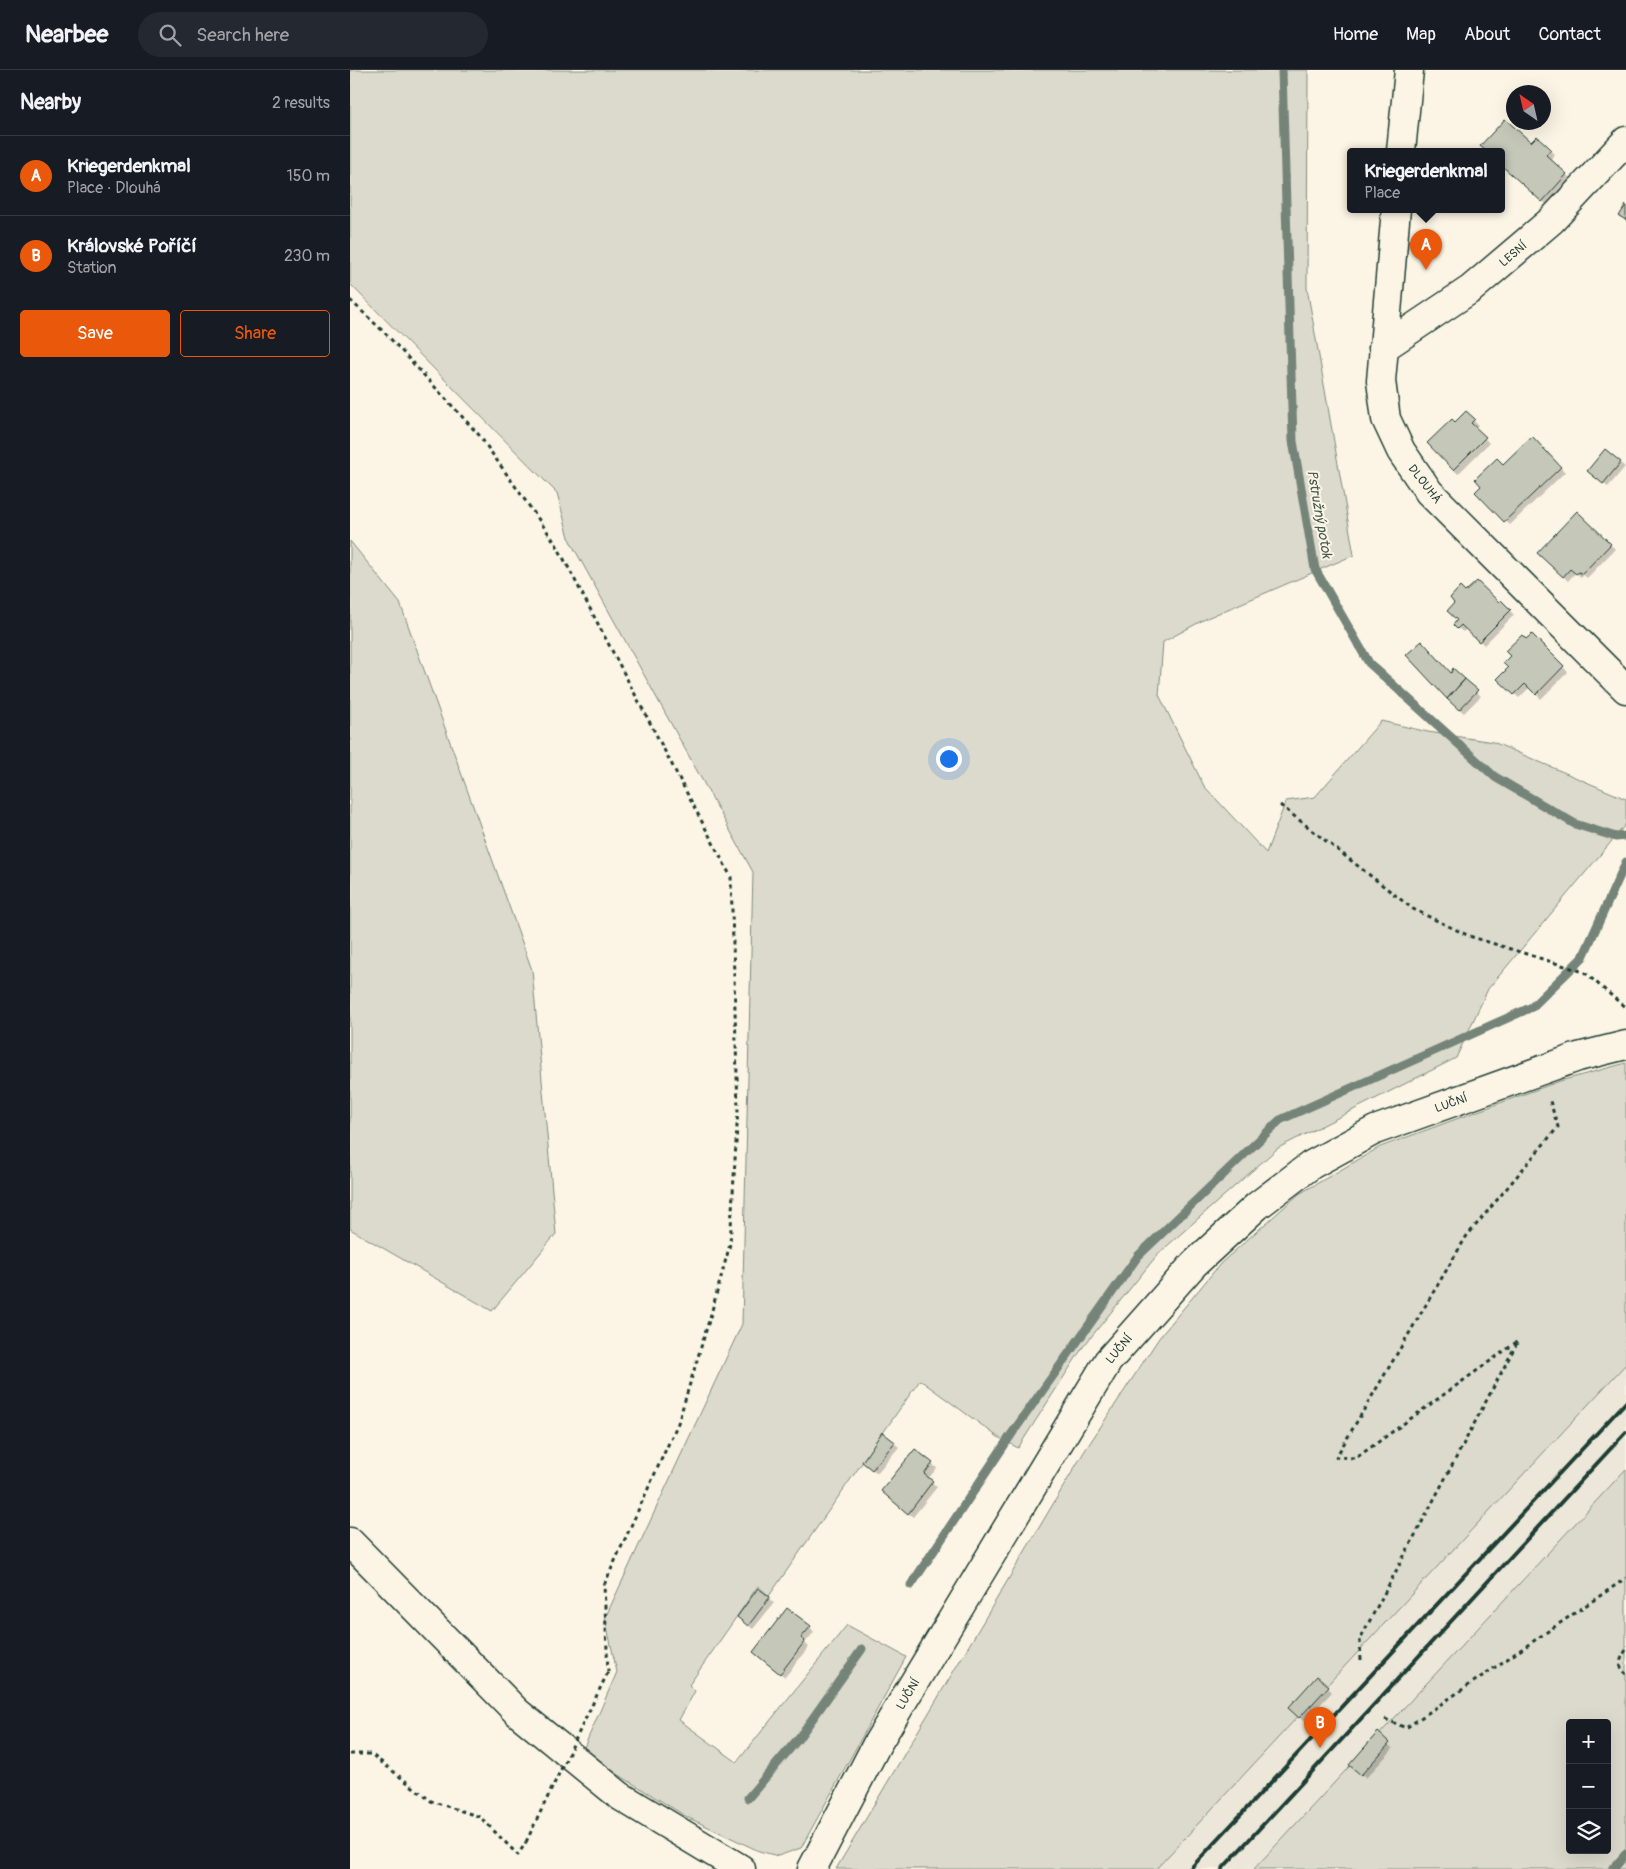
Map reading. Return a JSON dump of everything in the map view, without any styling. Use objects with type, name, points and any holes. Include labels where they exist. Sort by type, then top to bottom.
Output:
[{"type":"street","points":[[1402,148],[1409,70]]},
{"type":"street","name":"LESNÍ","points":[[1384,348],[1470,289],[1552,220],[1626,141]]},
{"type":"street","name":"DLOUHÁ","points":[[1396,213],[1381,382],[1386,419],[1401,451],[1428,492],[1626,689]]},
{"type":"street","name":"LUČNÍ","points":[[812,1869],[877,1744],[1108,1361],[1194,1264],[1257,1206],[1311,1165],[1375,1130],[1578,1057],[1626,1045]]},
{"type":"street","points":[[350,1542],[518,1712],[620,1796],[741,1869]]},
{"type":"path","points":[[350,300],[387,335],[479,435],[556,544],[731,877],[738,1109],[730,1244],[711,1314],[678,1423],[604,1585],[608,1672],[526,1842],[518,1855],[480,1817],[431,1801],[371,1754],[350,1754]]},
{"type":"path","points":[[1280,805],[1414,909],[1469,936],[1584,972],[1626,1008]]},
{"type":"path","points":[[1361,1660],[1360,1639],[1518,1341],[1356,1458],[1336,1458],[1466,1237],[1558,1127],[1541,1070]]},
{"type":"path","points":[[1385,1719],[1406,1728],[1626,1578]]},
{"type":"path","points":[[1626,1650],[1620,1659],[1620,1666],[1626,1674]]},
{"type":"shaded area","points":[[350,70],[1308,70],[1307,288],[1354,555],[1207,618],[1163,642],[1159,695],[1204,786],[1266,853],[1286,801],[1315,797],[1381,721],[1428,732],[1493,742],[1626,799],[1626,824],[1488,989],[1456,1058],[1278,1148],[1158,1254],[1083,1347],[1018,1448],[998,1437],[920,1380],[769,1596],[758,1586],[689,1685],[695,1691],[679,1720],[737,1762],[847,1625],[906,1657],[801,1848],[778,1856],[759,1851],[687,1817],[582,1752],[617,1672],[605,1618],[742,1324],[753,872],[570,541],[557,493],[350,284]]},
{"type":"shaded area","points":[[350,541],[400,603],[532,970],[556,1234],[492,1311],[350,1229]]},
{"type":"shaded area","points":[[1626,1063],[1626,1364],[1156,1869],[836,1869],[1084,1452],[1159,1338],[1221,1263],[1299,1194],[1380,1147],[1560,1081]]},
{"type":"shaded area","points":[[1626,1364],[1626,1469],[1254,1869],[1156,1869]]},
{"type":"shaded area","points":[[1626,1469],[1626,1869],[1254,1869]]},
{"type":"building","points":[[1505,119],[1506,130],[1517,130],[1531,142],[1537,136],[1551,149],[1546,155],[1567,174],[1542,202],[1505,169],[1505,148],[1482,148],[1480,146]]},
{"type":"building","points":[[1626,205],[1626,220],[1619,216]]},
{"type":"building","points":[[1466,411],[1475,419],[1471,423],[1486,437],[1453,470],[1427,443],[1452,419],[1455,422]]},
{"type":"building","points":[[1532,436],[1561,467],[1504,522],[1475,492],[1481,486],[1475,479],[1497,458],[1503,464]]},
{"type":"building","points":[[1605,449],[1621,462],[1603,484],[1587,471]]},
{"type":"building","points":[[1577,511],[1611,544],[1582,574],[1579,572],[1576,574],[1570,569],[1563,577],[1537,553]]},
{"type":"building","points":[[1477,581],[1499,602],[1501,600],[1511,610],[1479,642],[1461,625],[1457,629],[1453,625],[1457,620],[1447,611],[1454,603],[1450,598],[1460,587],[1465,592]]},
{"type":"building","points":[[1532,634],[1564,666],[1536,695],[1525,684],[1514,695],[1497,679],[1508,668],[1503,663],[1510,656],[1505,651],[1522,635],[1526,639]]},
{"type":"building","points":[[1422,641],[1451,673],[1453,668],[1465,679],[1447,699],[1406,655]]},
{"type":"building","points":[[1465,679],[1478,690],[1459,710],[1447,699]]},
{"type":"building","points":[[882,1432],[895,1442],[872,1470],[862,1462]]},
{"type":"building","points":[[915,1449],[933,1463],[924,1474],[933,1481],[908,1514],[881,1491]]},
{"type":"building","points":[[758,1588],[770,1597],[748,1626],[737,1617]]},
{"type":"building","points":[[787,1608],[811,1626],[801,1638],[805,1641],[780,1674],[753,1652]]},
{"type":"building","points":[[1317,1676],[1329,1686],[1299,1718],[1288,1708]]},
{"type":"building","points":[[1378,1732],[1390,1743],[1361,1775],[1349,1765]]},
{"type":"waterway","name":"Pstružný potok","points":[[1282,70],[1293,441],[1315,569],[1369,663],[1495,777],[1575,824],[1616,837],[1626,836]]},
{"type":"waterway","points":[[911,1585],[1013,1432],[1138,1256],[1280,1120],[1532,1007],[1583,957],[1626,862]]},
{"type":"waterway","points":[[748,1798],[798,1739],[862,1649]]},
{"type":"waterway","points":[[1613,1869],[1626,1854]]},
{"type":"railway","points":[[1190,1869],[1626,1402]]},
{"type":"railway","points":[[1222,1869],[1626,1432]]},
{"type":"place","name":"Kriegerdenkmal","points":[[1426,270]]},
{"type":"place","name":"Královské Poříčí","points":[[1320,1748]]}]
